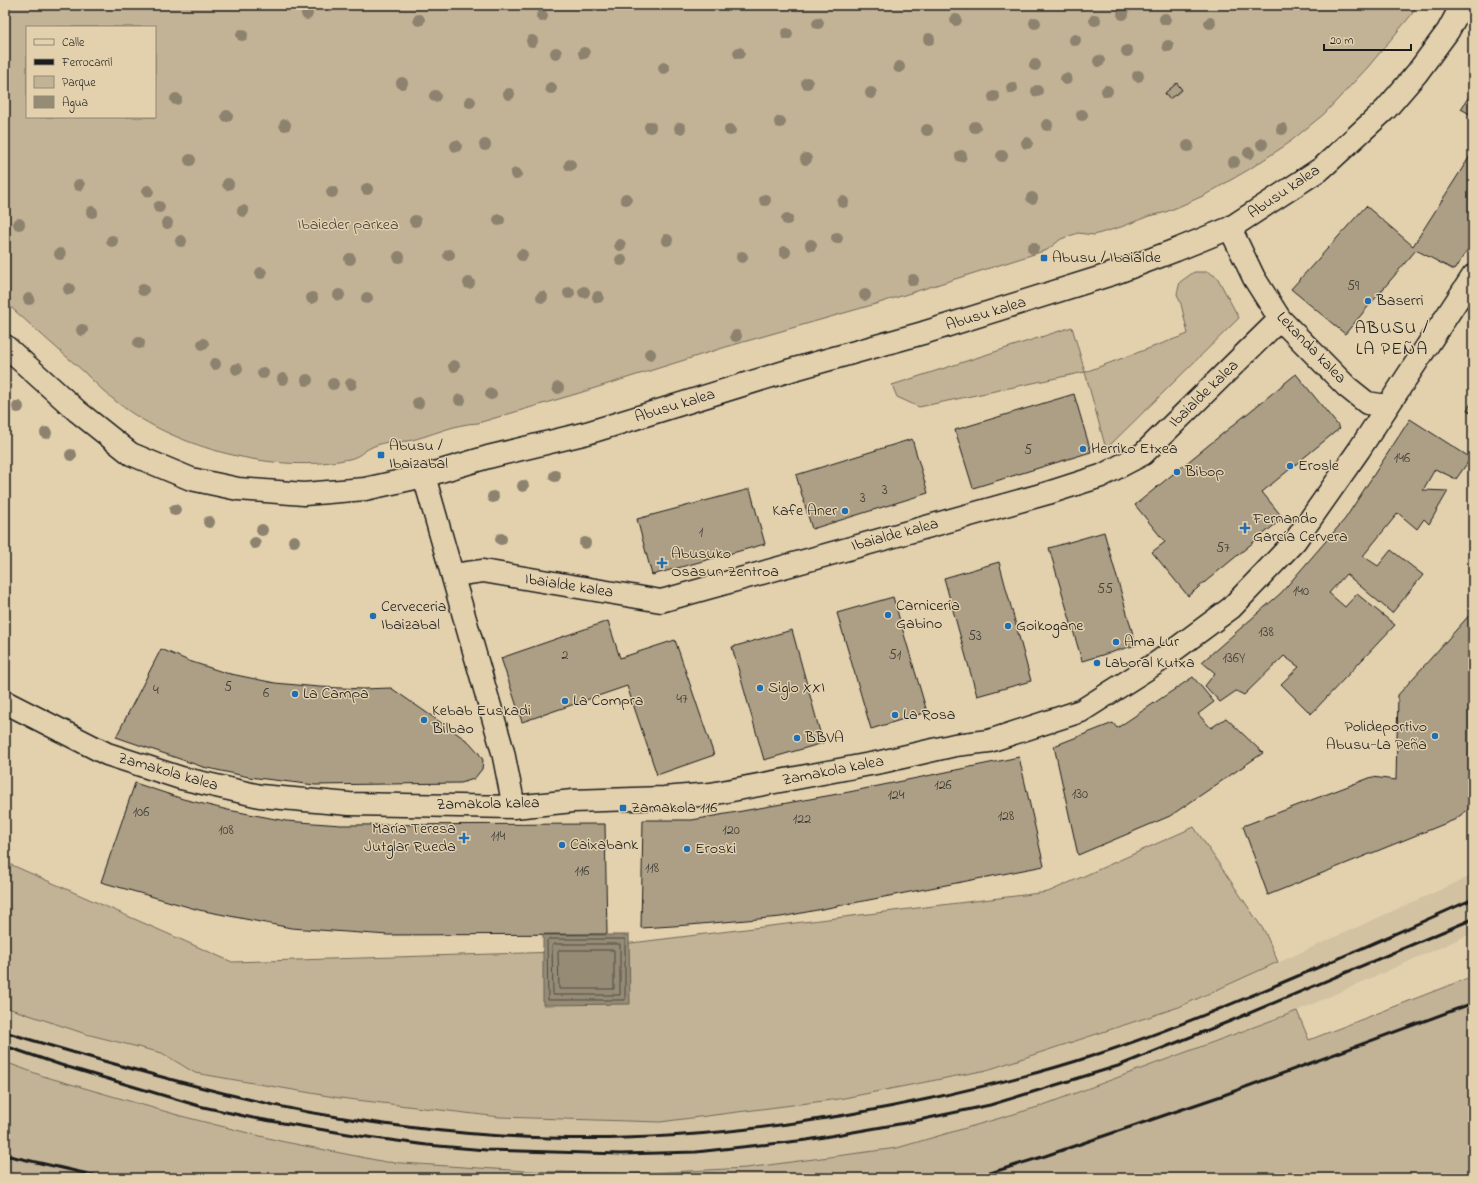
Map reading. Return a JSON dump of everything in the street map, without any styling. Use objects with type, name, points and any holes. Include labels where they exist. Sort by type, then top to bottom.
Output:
[{"type":"street","name":"Abusu kalea","points":[[5,346],[77,410],[131,454],[191,479],[238,489],[304,494],[365,488],[424,476],[488,457],[587,433],[791,370],[923,333],[1115,273],[1230,228],[1322,168],[1386,109],[1417,73],[1448,31],[1462,5]]},
{"type":"street","name":"Lekanda kalea","points":[[1230,228],[1254,278],[1280,319],[1347,387],[1367,403],[1387,406]]},
{"type":"street","name":"Zamakola kalea","points":[[5,702],[107,754],[181,778],[260,796],[349,804],[514,807],[573,801],[664,798],[711,794],[881,762],[955,746],[989,741],[1081,711],[1158,662],[1231,608],[1295,541],[1359,450],[1473,276]]},
{"type":"street","name":"Ibaialde kalea","points":[[453,575],[483,571],[661,601],[1048,493],[1102,476],[1143,454],[1280,319]]},
{"type":"street","points":[[424,476],[503,752],[514,807]]},
{"type":"shaded area","points":[[1473,875],[1473,933],[1297,1011],[1038,1107],[897,1148],[746,1168],[631,1174],[526,1171],[386,1162],[280,1141],[181,1116],[43,1076],[5,1062],[5,1007],[86,1034],[162,1053],[195,1073],[340,1098],[499,1117],[660,1122],[839,1099],[987,1070],[1179,1007]]},
{"type":"green space","name":"Ibaieder parkea","points":[[5,5],[1417,5],[1412,14],[1368,67],[1324,114],[1286,145],[1248,170],[1205,195],[1178,207],[1094,235],[1078,233],[1061,239],[1047,250],[879,303],[726,347],[576,394],[478,423],[451,428],[417,439],[408,441],[389,441],[370,448],[349,459],[321,463],[291,463],[259,460],[228,454],[197,445],[168,433],[141,419],[113,399],[5,302]]},
{"type":"green space","points":[[1194,272],[1208,272],[1217,277],[1239,318],[1106,449],[1085,372],[1188,334],[1181,304],[1177,294],[1180,282]]},
{"type":"green space","points":[[1072,327],[1085,372],[919,407],[897,397],[892,385]]},
{"type":"green space","points":[[1194,827],[1265,932],[1278,962],[1179,1007],[987,1070],[839,1099],[660,1122],[499,1117],[340,1098],[195,1073],[162,1053],[86,1034],[5,1007],[5,862],[232,962],[558,952],[1048,892]]},
{"type":"green space","points":[[1473,976],[1473,1178],[5,1178],[5,1062],[43,1076],[181,1116],[280,1141],[386,1162],[526,1171],[631,1174],[746,1168],[897,1148],[1038,1107],[1297,1011],[1309,1040]]},
{"type":"water","points":[[543,935],[629,935],[630,1004],[543,1005]]},
{"type":"building","points":[[1177,83],[1182,90],[1169,99],[1165,93]]},
{"type":"building","points":[[1473,90],[1473,116],[1461,109]]},
{"type":"building","points":[[1470,156],[1473,157],[1473,242],[1454,270],[1416,250],[1345,334],[1291,289],[1366,206],[1413,246]]},
{"type":"building","points":[[1296,374],[1340,428],[1262,492],[1283,518],[1188,596],[1152,552],[1165,542],[1135,505]]},
{"type":"building","points":[[1074,394],[1091,452],[973,488],[955,430]]},
{"type":"building","points":[[1473,400],[1473,414],[1467,410]]},
{"type":"building","points":[[1410,419],[1471,458],[1456,479],[1435,469],[1423,490],[1448,491],[1429,524],[1424,519],[1417,529],[1398,513],[1363,556],[1378,566],[1391,550],[1423,575],[1392,613],[1346,574],[1329,593],[1345,607],[1357,594],[1395,625],[1311,714],[1281,684],[1299,667],[1284,656],[1244,695],[1236,691],[1220,702],[1205,686],[1215,673],[1202,662],[1281,593],[1345,519]]},
{"type":"building","points":[[912,439],[928,493],[812,529],[796,475]]},
{"type":"building","points":[[750,489],[765,544],[652,575],[637,519]]},
{"type":"building","points":[[1104,532],[1136,645],[1082,661],[1049,548]]},
{"type":"building","points":[[999,562],[1031,681],[977,696],[944,578]]},
{"type":"building","points":[[893,597],[927,712],[871,729],[837,613]]},
{"type":"building","name":"Polideportivo Abusu-La Peña","points":[[1473,611],[1473,806],[1454,820],[1268,895],[1243,826],[1372,777],[1396,780],[1398,695]]},
{"type":"building","points":[[608,621],[620,658],[675,640],[714,755],[657,775],[627,686],[522,722],[501,658]]},
{"type":"building","points":[[792,630],[823,743],[764,760],[732,647]]},
{"type":"building","points":[[161,649],[189,661],[226,673],[275,683],[363,689],[391,688],[469,742],[483,760],[482,769],[474,779],[461,783],[315,785],[249,777],[203,767],[116,737]]},
{"type":"building","points":[[1193,677],[1214,702],[1198,714],[1211,728],[1226,718],[1263,753],[1170,816],[1078,855],[1054,746],[1113,723],[1117,728]]},
{"type":"building","points":[[1019,757],[1044,866],[781,917],[641,928],[643,820],[692,820],[849,792]]},
{"type":"building","points":[[135,783],[183,799],[228,810],[286,821],[341,825],[605,824],[607,934],[388,935],[291,928],[199,910],[101,882]]},
{"type":"railway","points":[[5,1032],[108,1062],[271,1105],[368,1122],[428,1130],[520,1137],[599,1139],[745,1130],[841,1116],[889,1107],[995,1083],[1073,1062],[1149,1036],[1235,1003],[1473,899]]},
{"type":"railway","points":[[5,1046],[61,1065],[199,1106],[253,1118],[360,1136],[427,1145],[486,1150],[621,1154],[696,1152],[807,1140],[905,1123],[990,1105],[1118,1066],[1233,1020],[1473,919]]},
{"type":"railway","points":[[974,1178],[1045,1156],[1224,1095],[1473,1003]]},
{"type":"railway","points":[[5,1155],[106,1178]]},
{"type":"place","name":"Abusu / Ibaialde","points":[[1044,258]]},
{"type":"place","name":"Baserri","points":[[1368,301]]},
{"type":"place","name":"Herriko Etxea","points":[[1083,449]]},
{"type":"place","name":"Abusu / Ibaizabal","points":[[381,455]]},
{"type":"place","name":"Erosle","points":[[1290,466]]},
{"type":"place","name":"Bibop","points":[[1177,472]]},
{"type":"place","name":"Kafe Aner","points":[[845,511]]},
{"type":"place","name":"Fernando García Cervera","points":[[1245,528]]},
{"type":"place","name":"Abusuko Osasun Zentroa","points":[[662,563]]},
{"type":"place","name":"Carnicería Gabino","points":[[888,615]]},
{"type":"place","name":"Cerveceria Ibaizabal","points":[[373,616]]},
{"type":"place","name":"Goikogane","points":[[1008,626]]},
{"type":"place","name":"Ama Lur","points":[[1116,642]]},
{"type":"place","name":"Laboral Kutxa","points":[[1097,663]]},
{"type":"place","name":"Siglo XXI","points":[[760,688]]},
{"type":"place","name":"La Campa","points":[[295,694]]},
{"type":"place","name":"La Compra","points":[[565,701]]},
{"type":"place","name":"La Rosa","points":[[895,715]]},
{"type":"place","name":"Kebab Euskadi Bilbao","points":[[424,720]]},
{"type":"place","name":"Polideportivo Abusu-La Peña","points":[[1435,736]]},
{"type":"place","name":"BBVA","points":[[797,738]]},
{"type":"place","name":"Zamakola 116","points":[[623,808]]},
{"type":"place","name":"María Teresa Jutglar Rueda","points":[[464,838]]},
{"type":"place","name":"Caixabank","points":[[562,845]]},
{"type":"place","name":"Eroski","points":[[687,849]]},
{"type":"district","name":"ABUSU / LA PEÑA","points":[[1392,339]]}]
